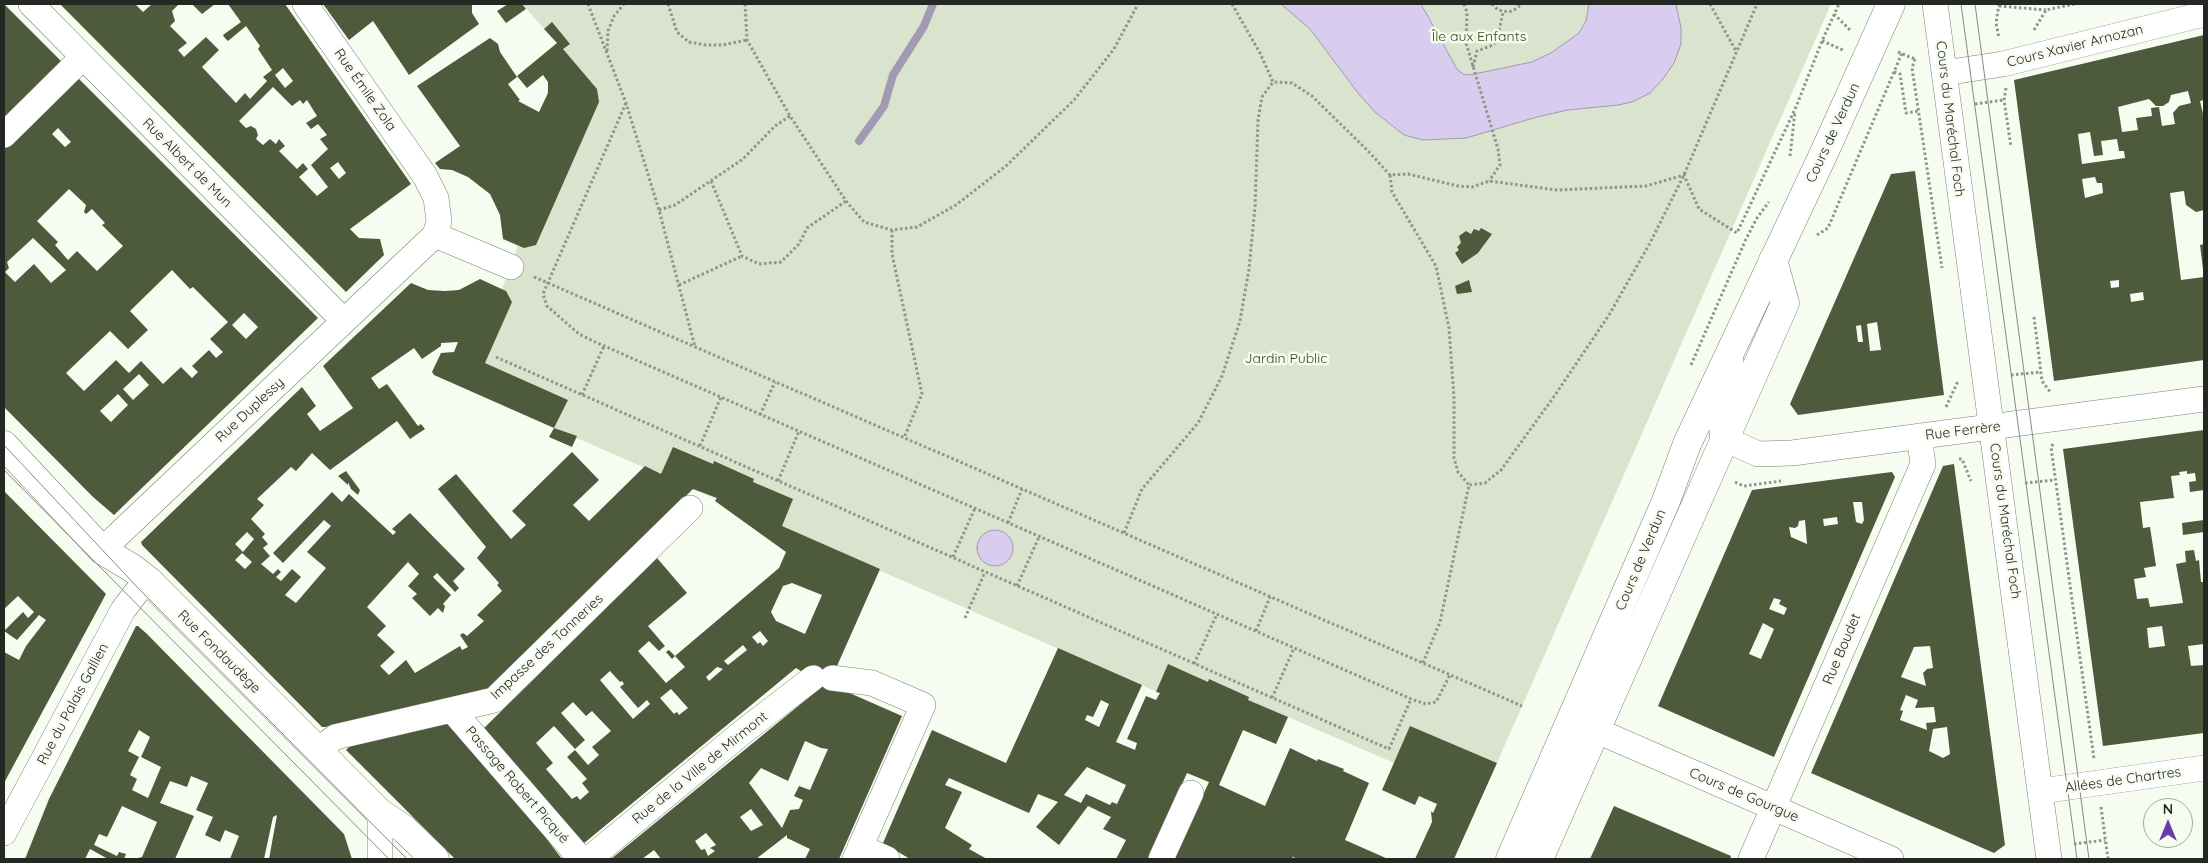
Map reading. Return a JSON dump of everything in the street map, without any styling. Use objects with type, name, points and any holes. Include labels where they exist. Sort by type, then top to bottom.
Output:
[{"type":"main road","name":"Cours de Verdun","points":[[1539,859],[1584,725],[1687,444],[1824,153],[1891,4]]},
{"type":"main road","name":"Cours de Verdun","points":[[1510,859],[1584,725],[1725,439],[1785,303],[1773,260]]},
{"type":"main road","name":"Rue Fondaudège","points":[[4,445],[102,550],[149,581],[380,813],[404,829],[435,859]]},
{"type":"street","name":"Rue Albert de Mun","points":[[31,4],[344,321]]},
{"type":"street","name":"Rue Émile Zola","points":[[305,4],[425,176],[436,198],[439,221],[435,235]]},
{"type":"street","name":"Cours du Maréchal Foch","points":[[1936,4],[2041,791],[2058,852]]},
{"type":"street","name":"Cours Xavier Arnozan","points":[[1944,73],[2003,64],[2204,14]]},
{"type":"street","points":[[4,135],[83,57]]},
{"type":"street","points":[[435,235],[511,267]]},
{"type":"street","name":"Rue Duplessy","points":[[102,550],[435,235]]},
{"type":"street","points":[[1725,439],[1722,433],[1721,417],[1736,340]]},
{"type":"street","name":"Rue Ferrère","points":[[1725,439],[1758,454],[1784,453],[2204,399]]},
{"type":"street","name":"Rue Boudet","points":[[1751,859],[1923,464],[1919,436]]},
{"type":"street","name":"Impasse des Tanneries","points":[[318,751],[335,737],[494,700],[690,508]]},
{"type":"street","name":"Rue du Palais Gallien","points":[[4,833],[123,610],[139,589],[149,581]]},
{"type":"street","name":"Rue de la Ville de Mirmont","points":[[589,859],[744,731],[822,678],[872,683],[923,705],[858,853]]},
{"type":"street","name":"Passage Robert Picqué","points":[[452,710],[582,859]]},
{"type":"street","name":"Cours de Gourgue","points":[[1584,725],[1891,859]]},
{"type":"street","name":"Allées de Chartres","points":[[2041,791],[2204,768]]},
{"type":"street","points":[[1161,859],[1191,793]]},
{"type":"street","points":[[380,813],[380,859]]},
{"type":"street","points":[[858,853],[887,859]]},
{"type":"path","points":[[588,4],[626,103],[658,210],[695,347]]},
{"type":"path","points":[[606,52],[608,31],[614,16],[624,4]]},
{"type":"path","points":[[668,4],[677,32],[690,42],[706,46],[723,46],[748,40]]},
{"type":"path","points":[[744,4],[748,40],[790,116],[846,201],[864,222],[892,230],[917,227],[956,206],[1006,166],[1074,100],[1114,49],[1138,4]]},
{"type":"path","points":[[1232,4],[1260,54],[1273,82]]},
{"type":"path","points":[[1464,4],[1467,12],[1466,43],[1498,149],[1500,165],[1489,181]]},
{"type":"path","points":[[1492,4],[1503,12],[1514,10],[1522,4]]},
{"type":"path","points":[[1710,4],[1737,51]]},
{"type":"path","points":[[1469,485],[1484,483],[1501,470],[1553,398],[1609,315],[1650,243],[1684,175],[1757,4]]},
{"type":"path","points":[[1684,175],[1699,209],[1737,233],[1796,107],[1838,4]]},
{"type":"path","points":[[2011,147],[2004,100],[2006,83],[1996,23],[1999,5],[2046,10],[2074,4]]},
{"type":"path","points":[[2032,32],[2046,10]]},
{"type":"path","points":[[1472,68],[1477,51],[1493,46],[1498,41],[1503,12]]},
{"type":"path","points":[[1915,59],[1912,68],[1943,275]]},
{"type":"path","points":[[1273,82],[1292,83],[1312,96],[1390,175],[1392,192],[1436,266],[1449,328],[1454,398],[1454,458],[1458,472],[1469,485]]},
{"type":"path","points":[[1124,533],[1142,489],[1198,423],[1222,376],[1240,321],[1249,269],[1255,207],[1258,120],[1262,97],[1273,82]]},
{"type":"path","points":[[626,103],[543,294],[547,306],[579,334],[1411,699],[1426,704],[1436,702],[1450,675]]},
{"type":"path","points":[[1790,156],[1796,107]]},
{"type":"path","points":[[658,210],[675,206],[743,159],[775,126],[790,116]]},
{"type":"path","points":[[1390,175],[1408,174],[1458,186],[1472,187],[1489,181],[1557,190],[1646,186],[1684,175]]},
{"type":"path","points":[[711,181],[742,256],[759,264],[781,262],[798,244],[807,228],[846,201]]},
{"type":"path","points":[[892,230],[892,254],[922,394],[904,438]]},
{"type":"path","points":[[679,285],[742,256]]},
{"type":"path","points":[[511,267],[1522,706]]},
{"type":"path","points":[[2034,317],[2042,381],[2050,390],[2052,398]]},
{"type":"path","points":[[582,395],[604,346]]},
{"type":"path","points":[[496,357],[1389,749],[1411,699]]},
{"type":"path","points":[[1957,372],[1958,381]]},
{"type":"path","points":[[760,415],[774,382]]},
{"type":"path","points":[[700,446],[721,397]]},
{"type":"path","points":[[778,481],[800,432]]},
{"type":"path","points":[[2057,440],[2051,446],[2094,760]]},
{"type":"path","points":[[1423,663],[1440,622],[1469,485]]},
{"type":"path","points":[[1008,523],[1022,489]]},
{"type":"path","points":[[953,557],[975,508]]},
{"type":"path","points":[[1017,586],[1039,536]]},
{"type":"path","points":[[965,618],[986,572]]},
{"type":"path","points":[[1256,631],[1270,597]]},
{"type":"path","points":[[1194,664],[1216,614]]},
{"type":"path","points":[[1272,698],[1294,648]]},
{"type":"path","points":[[2100,804],[2108,859]]},
{"type":"path","points":[[2058,852],[2105,840]]},
{"type":"green space","name":"Jardin Public","points":[[522,4],[1831,4],[1497,763],[1410,728],[1394,763],[1288,717],[1276,744],[554,428],[568,400],[485,363],[502,324],[508,294],[502,288],[515,256],[557,43]]},
{"type":"shaded area","points":[[1281,4],[1421,4],[1457,69],[1463,74],[1469,75],[1532,62],[1551,53],[1579,33],[1586,21],[1589,4],[1676,4],[1681,28],[1681,44],[1674,63],[1663,79],[1650,93],[1632,102],[1568,110],[1466,138],[1423,140],[1404,135],[1375,112],[1358,93],[1310,29]]},
{"type":"shaded area","points":[[995,530],[1002,531],[1008,535],[1012,541],[1012,555],[1008,561],[1002,565],[995,566],[988,565],[982,561],[978,555],[977,548],[978,541],[982,535],[988,531]]},
{"type":"building","points":[[4,4],[64,64],[4,123]]},
{"type":"building","points":[[60,4],[135,4],[143,12],[152,4],[179,4],[172,11],[175,21],[170,26],[187,43],[178,50],[184,57],[206,37],[219,50],[202,67],[236,103],[245,93],[250,99],[267,81],[263,77],[272,70],[258,49],[260,46],[246,26],[228,41],[224,37],[223,35],[241,22],[228,4],[285,4],[411,184],[350,229],[359,238],[380,239],[384,255],[346,292]],"holes":[[[283,68],[293,81],[285,88],[275,75]],[[273,87],[292,106],[300,100],[303,104],[307,100],[317,116],[306,123],[311,129],[318,124],[327,135],[320,139],[328,149],[311,165],[328,187],[317,196],[299,177],[308,169],[303,163],[297,169],[279,151],[285,146],[279,139],[276,144],[270,139],[263,145],[256,139],[258,135],[256,129],[251,126],[246,128],[239,121]],[[338,162],[346,173],[339,179],[330,168]]]},
{"type":"building","points":[[192,4],[215,4],[202,14]]},
{"type":"building","points":[[323,4],[472,4],[472,13],[479,24],[409,75],[373,21],[349,40]]},
{"type":"building","points":[[508,4],[522,4],[526,9],[506,23],[497,11]]},
{"type":"building","points":[[552,22],[570,44],[563,49],[597,89],[599,102],[536,245],[524,248],[503,239],[500,215],[490,194],[468,177],[452,170],[440,169],[435,163],[460,146],[417,86],[490,38],[498,44],[500,52],[517,77],[508,84],[520,100],[518,101],[539,112],[548,93],[548,82],[543,75],[527,88],[517,76],[557,43],[544,29]]},
{"type":"building","points":[[2204,35],[2204,100],[2200,101],[2204,118],[2204,210],[2196,212],[2186,205],[2184,191],[2170,193],[2181,280],[2204,277],[2204,360],[2054,381],[2014,80]],"holes":[[[2188,91],[2191,103],[2179,106],[2173,113],[2175,124],[2162,126],[2159,107],[2151,108],[2152,116],[2136,118],[2138,130],[2122,132],[2118,107],[2149,99],[2156,106],[2163,106],[2169,102],[2171,95]],[[2090,132],[2094,156],[2103,155],[2101,141],[2117,139],[2119,151],[2124,151],[2125,158],[2082,164],[2078,134]],[[2095,177],[2097,183],[2102,183],[2103,193],[2085,198],[2082,179]],[[2119,280],[2119,287],[2111,288],[2110,281]],[[2143,292],[2144,300],[2131,302],[2130,294]]]},
{"type":"building","points":[[75,75],[318,318],[114,515],[93,497],[4,407],[4,145]],"holes":[[[58,128],[71,142],[65,147],[52,134]],[[69,189],[86,205],[84,212],[86,214],[92,209],[105,223],[102,225],[123,246],[97,271],[77,251],[68,260],[55,245],[58,242],[37,221]],[[33,238],[66,270],[51,283],[34,264],[15,282],[5,272],[9,268],[7,262]],[[172,270],[190,289],[193,287],[228,322],[210,339],[223,352],[216,358],[209,350],[192,366],[198,372],[192,378],[181,367],[163,384],[141,361],[129,373],[116,360],[84,391],[66,373],[110,331],[128,349],[148,330],[130,311]],[[244,313],[258,327],[246,339],[232,325]],[[139,374],[149,385],[133,400],[123,389]],[[118,394],[128,405],[111,422],[100,411]]]},
{"type":"building","points":[[1915,171],[1944,395],[1798,415],[1790,404],[1891,174]],"holes":[[[1877,322],[1881,350],[1870,351],[1867,324]],[[1861,325],[1863,342],[1858,342],[1856,326]]]},
{"type":"building","points":[[1481,228],[1492,234],[1478,253],[1462,264],[1455,253],[1459,250],[1457,247],[1461,243],[1459,236],[1466,231],[1471,234],[1474,229],[1479,231]]},
{"type":"building","points":[[2204,244],[2204,269],[2203,269],[2200,245]]},
{"type":"building","points":[[480,279],[506,291],[512,302],[485,363],[568,400],[554,428],[434,375],[432,372],[441,353],[454,352],[458,342],[441,343],[441,346],[422,359],[414,348],[371,378],[379,389],[387,384],[418,426],[421,424],[425,429],[410,439],[397,421],[330,470],[312,453],[296,471],[291,467],[257,499],[264,505],[251,519],[265,534],[262,537],[268,544],[263,548],[270,556],[261,564],[273,574],[278,569],[281,572],[276,577],[281,581],[292,569],[301,577],[285,595],[296,603],[326,568],[307,552],[331,526],[324,520],[283,563],[273,553],[332,492],[342,502],[349,494],[393,535],[396,532],[392,529],[410,513],[465,569],[453,581],[459,588],[455,592],[437,573],[433,577],[451,595],[443,604],[445,606],[443,613],[438,608],[430,616],[412,598],[417,594],[408,586],[419,574],[408,562],[367,607],[386,626],[377,635],[395,652],[380,666],[389,675],[406,660],[415,673],[460,646],[462,650],[468,647],[460,635],[463,633],[467,636],[484,621],[477,615],[502,591],[497,585],[499,583],[477,558],[486,547],[438,489],[456,474],[511,539],[526,525],[512,511],[572,452],[599,480],[573,505],[589,521],[645,466],[661,474],[673,447],[713,464],[714,461],[754,479],[753,482],[793,499],[782,526],[880,569],[829,684],[902,716],[839,859],[805,859],[810,849],[787,838],[787,835],[756,859],[661,859],[654,850],[642,859],[611,859],[824,685],[796,668],[583,844],[481,731],[657,558],[687,593],[648,626],[665,646],[659,651],[649,641],[638,651],[666,683],[685,667],[675,656],[779,568],[786,552],[715,501],[717,498],[693,489],[490,688],[325,727],[322,727],[142,545],[141,542],[302,387],[316,406],[307,414],[320,431],[353,408],[323,366],[411,283],[428,290],[459,290]],"holes":[[[247,532],[254,539],[243,552],[235,544]],[[242,553],[252,562],[245,569],[235,560]],[[792,583],[822,595],[805,634],[776,621],[771,612],[783,586]],[[760,631],[768,641],[763,646],[760,642],[758,644],[752,637]],[[743,645],[747,650],[728,665],[724,661]],[[717,667],[723,669],[709,681],[706,677]],[[610,671],[620,682],[622,681],[624,684],[620,687],[638,708],[647,700],[650,704],[633,719],[600,680]],[[671,689],[688,708],[679,715],[677,712],[674,714],[660,698]],[[573,702],[586,716],[592,711],[611,731],[592,747],[599,755],[588,765],[575,750],[567,757],[587,779],[582,783],[589,792],[580,800],[577,796],[572,799],[546,769],[553,763],[536,743],[554,726],[575,749],[585,740],[561,713]],[[805,741],[828,749],[810,790],[799,786],[794,796],[803,800],[799,809],[790,810],[782,828],[749,783],[761,768],[788,781]],[[751,809],[763,825],[751,831],[740,817]],[[706,833],[716,845],[710,848],[715,851],[708,856],[705,849],[701,850],[695,841]]]},
{"type":"building","points":[[1469,280],[1472,292],[1457,294],[1455,286]]},
{"type":"building","points":[[554,428],[577,436],[572,447],[549,437]]},
{"type":"building","points":[[2204,430],[2204,490],[2190,492],[2189,482],[2196,481],[2195,473],[2179,472],[2180,475],[2171,476],[2174,498],[2140,502],[2143,528],[2150,527],[2156,566],[2144,568],[2146,577],[2134,579],[2137,599],[2148,598],[2150,607],[2183,603],[2176,564],[2186,562],[2185,551],[2194,550],[2196,561],[2199,560],[2201,582],[2204,582],[2204,644],[2188,646],[2191,666],[2204,665],[2204,733],[2103,746],[2063,449]],"holes":[[[2162,626],[2165,646],[2149,648],[2147,628]]]},
{"type":"building","points":[[1954,464],[2005,845],[1994,853],[1811,773],[1943,466]],"holes":[[[1930,646],[1933,668],[1927,669],[1923,673],[1926,686],[1901,677],[1914,647]],[[1906,695],[1918,700],[1915,708],[1934,707],[1936,722],[1926,723],[1927,730],[1900,720],[1903,711],[1900,710]],[[1947,727],[1950,754],[1943,758],[1929,751],[1933,729]]]},
{"type":"building","points":[[346,471],[360,490],[358,495],[351,489],[348,482],[348,485],[338,476]]},
{"type":"building","points":[[1892,472],[1895,477],[1774,757],[1658,706],[1752,490]],"holes":[[[1853,502],[1862,502],[1864,520],[1862,524],[1856,522]],[[1837,517],[1838,524],[1824,526],[1823,519]],[[1805,520],[1807,544],[1791,537],[1789,527],[1795,528],[1798,526],[1799,521]],[[1774,598],[1781,600],[1779,604],[1787,608],[1784,615],[1769,609]],[[1763,623],[1774,629],[1761,659],[1749,654]]]},
{"type":"building","points":[[4,491],[106,594],[4,783],[4,652],[19,660],[26,646],[46,620],[39,615],[17,640],[4,631],[23,612],[28,618],[34,612],[18,596],[4,609]]},
{"type":"building","points":[[2204,520],[2204,532],[2183,535],[2182,523]]},
{"type":"building","points":[[136,626],[138,626],[344,834],[352,859],[269,859],[277,815],[273,817],[264,859],[230,859],[239,836],[225,830],[220,842],[205,835],[213,817],[196,810],[208,783],[191,776],[187,787],[170,781],[160,803],[194,816],[175,859],[135,859],[142,857],[157,822],[122,806],[107,837],[99,834],[94,845],[117,856],[119,852],[126,854],[124,859],[108,859],[90,849],[85,859],[25,859],[49,799]],"holes":[[[139,730],[150,737],[141,757],[161,767],[148,798],[132,790],[137,779],[130,775],[139,757],[128,751]]]},
{"type":"building","points":[[1058,648],[1142,685],[1116,742],[1135,750],[1137,743],[1127,739],[1146,696],[1156,700],[1160,693],[1156,692],[1168,664],[1208,682],[1209,679],[1249,697],[1248,700],[1288,717],[1276,744],[1243,730],[1219,785],[1265,806],[1290,748],[1317,761],[1318,759],[1344,769],[1343,771],[1369,783],[1345,840],[1388,859],[1297,859],[1293,857],[1291,859],[1174,859],[1209,782],[1187,773],[1148,859],[1116,859],[1126,840],[1103,829],[1111,817],[1088,806],[1059,845],[1036,827],[1058,802],[1038,794],[1029,813],[949,778],[945,785],[962,792],[945,828],[972,845],[969,849],[987,859],[910,859],[883,843],[932,730],[1006,763]],"holes":[[[1101,700],[1109,704],[1099,727],[1085,720],[1087,715],[1093,717]],[[1087,767],[1126,785],[1117,804],[1112,802],[1110,805],[1086,794],[1081,803],[1064,795]]]},
{"type":"building","points":[[669,650],[675,656],[672,659],[666,652]]},
{"type":"building","points":[[451,721],[554,837],[549,842],[562,859],[455,859],[346,750],[351,745]]},
{"type":"building","points":[[1410,726],[1497,763],[1454,859],[1415,859],[1432,822],[1431,811],[1433,813],[1437,804],[1419,796],[1415,805],[1382,790]]},
{"type":"building","points":[[1614,806],[1731,856],[1730,859],[1590,859]]},
{"type":"waterway","points":[[859,141],[884,106],[893,75],[924,26],[933,4]]},
{"type":"tram line","points":[[1961,4],[2077,859]]},
{"type":"tram line","points":[[1975,4],[2089,859]]},
{"type":"tram line","points":[[4,445],[139,589],[407,859]]},
{"type":"tram line","points":[[4,470],[389,859]]},
{"type":"park label","name":"Île aux Enfants","points":[[1479,37]]}]
